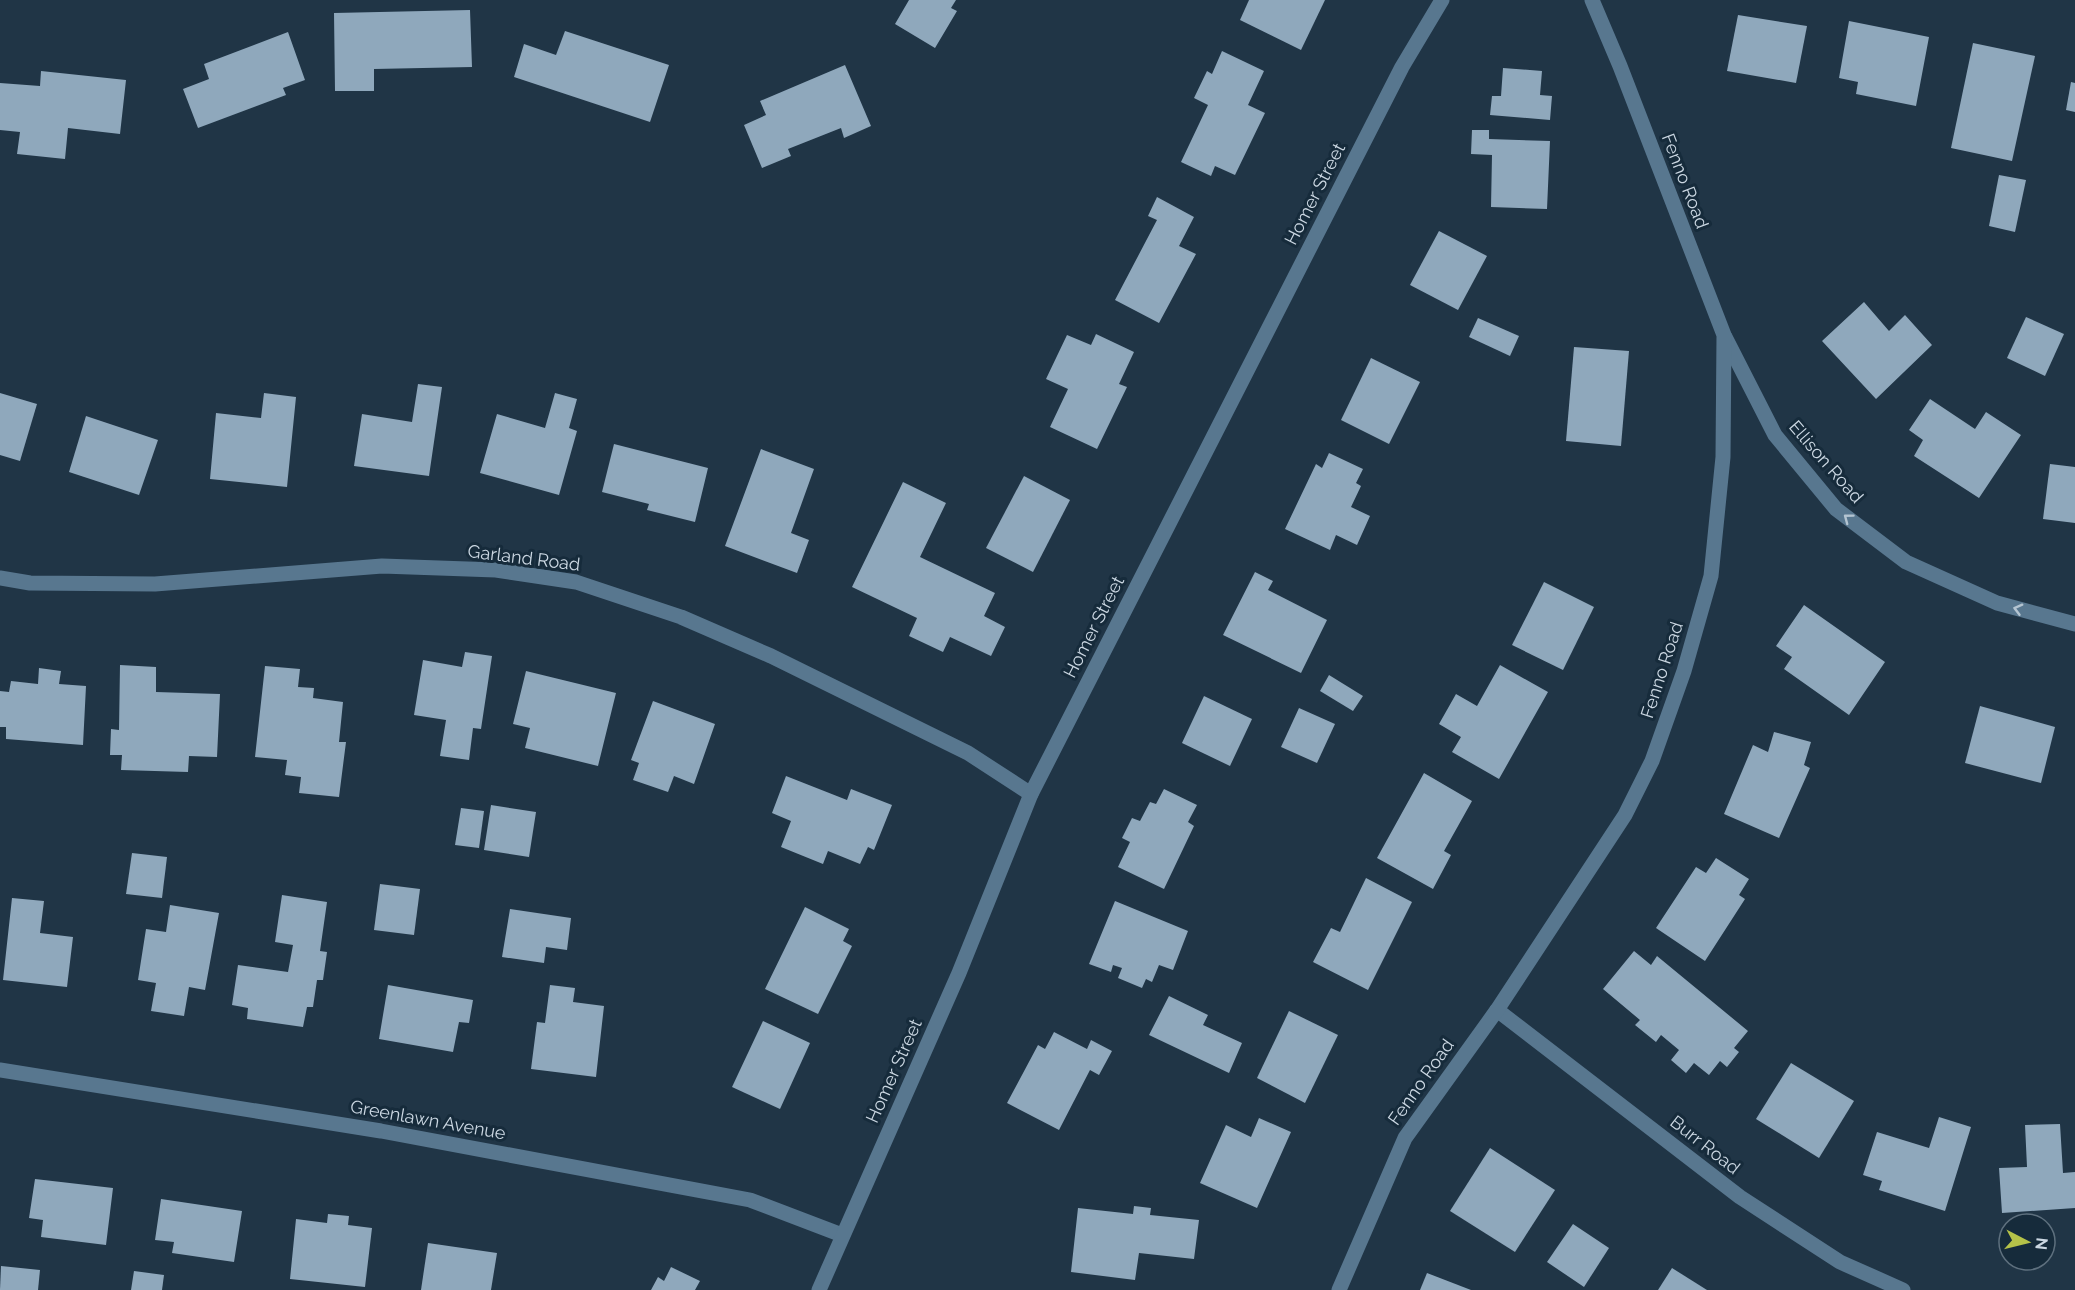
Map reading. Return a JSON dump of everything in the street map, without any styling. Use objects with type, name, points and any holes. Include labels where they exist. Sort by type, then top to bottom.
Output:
[{"type":"street","name":"Homer Street","points":[[819,1290],[959,973],[1031,795],[1402,67],[1442,0]]},
{"type":"street","name":"Fenno Road","points":[[1339,1290],[1405,1138],[1497,1010],[1625,815],[1652,761],[1684,671],[1711,576],[1723,457],[1724,335],[1620,66],[1592,0]]},
{"type":"street","name":"Ellison Road","points":[[1724,335],[1776,435],[1836,509],[1905,562],[1997,603],[2075,624]]},
{"type":"street","name":"Garland Road","points":[[0,578],[30,583],[155,584],[382,566],[496,570],[576,582],[681,617],[771,656],[968,753],[1031,795]]},
{"type":"street","name":"Burr Road","points":[[1497,1010],[1740,1197],[1840,1262],[1903,1290]]},
{"type":"street","name":"Greenlawn Avenue","points":[[0,1070],[381,1131],[750,1200],[842,1235]]},
{"type":"building","points":[[909,0],[956,0],[951,8],[957,11],[935,48],[895,24]]},
{"type":"building","points":[[1249,0],[1325,0],[1301,50],[1240,20]]},
{"type":"building","points":[[470,10],[472,67],[374,69],[374,91],[335,91],[334,13]]},
{"type":"building","points":[[1738,15],[1807,26],[1796,83],[1727,71]]},
{"type":"building","points":[[1849,21],[1929,37],[1916,106],[1856,94],[1858,82],[1839,78]]},
{"type":"building","points":[[565,31],[669,65],[650,122],[514,77],[524,44],[556,55]]},
{"type":"building","points":[[288,32],[305,80],[283,88],[286,95],[198,128],[183,89],[209,79],[204,64]]},
{"type":"building","points":[[1973,43],[2035,56],[2012,161],[1951,148]]},
{"type":"building","points":[[1222,51],[1264,71],[1248,105],[1265,113],[1235,175],[1215,166],[1211,176],[1181,162],[1208,105],[1194,98],[1207,71],[1212,74]]},
{"type":"building","points":[[845,65],[871,126],[844,138],[841,128],[788,149],[791,156],[762,168],[744,125],[766,115],[760,101]]},
{"type":"building","points":[[1503,68],[1542,71],[1540,95],[1552,96],[1550,120],[1490,115],[1492,96],[1501,96]]},
{"type":"building","points":[[41,71],[126,80],[120,134],[68,128],[65,159],[17,154],[20,132],[0,130],[0,83],[40,86]]},
{"type":"building","points":[[2071,82],[2075,83],[2075,112],[2066,110]]},
{"type":"building","points":[[1472,130],[1489,130],[1489,139],[1550,141],[1547,209],[1491,207],[1492,155],[1471,154]]},
{"type":"building","points":[[1999,175],[2026,180],[2015,232],[1989,226]]},
{"type":"building","points":[[1157,197],[1194,217],[1179,246],[1196,254],[1159,323],[1115,300],[1157,220],[1148,216]]},
{"type":"building","points":[[1439,231],[1487,256],[1458,310],[1410,285]]},
{"type":"building","points":[[1864,302],[1889,331],[1905,315],[1932,345],[1876,399],[1822,341]]},
{"type":"building","points":[[2026,317],[2064,334],[2045,376],[2007,358]]},
{"type":"building","points":[[1478,318],[1519,336],[1510,356],[1469,337]]},
{"type":"building","points":[[1096,334],[1134,352],[1119,384],[1127,387],[1097,449],[1050,427],[1068,389],[1046,379],[1067,335],[1091,345]]},
{"type":"building","points":[[1574,347],[1629,351],[1621,446],[1566,441]]},
{"type":"building","points":[[1371,358],[1420,382],[1389,444],[1341,420]]},
{"type":"building","points":[[418,384],[442,387],[429,476],[354,466],[362,414],[412,422]]},
{"type":"building","points":[[0,393],[37,404],[20,461],[0,455]]},
{"type":"building","points":[[264,393],[296,397],[287,487],[210,479],[216,413],[261,418]]},
{"type":"building","points":[[555,393],[577,399],[569,428],[577,431],[559,495],[480,473],[497,414],[545,428]]},
{"type":"building","points":[[1930,399],[1975,429],[1986,412],[2021,435],[1979,498],[1914,456],[1923,440],[1909,430]]},
{"type":"building","points":[[86,416],[158,440],[139,495],[69,472]]},
{"type":"building","points":[[614,444],[708,468],[695,522],[647,510],[649,504],[602,492]]},
{"type":"building","points":[[761,449],[814,469],[791,533],[809,540],[797,573],[725,546]]},
{"type":"building","points":[[1329,453],[1363,469],[1356,483],[1361,486],[1351,507],[1370,516],[1357,545],[1336,535],[1330,550],[1285,529],[1316,464],[1322,468]]},
{"type":"building","points":[[2050,464],[2075,467],[2075,523],[2043,519]]},
{"type":"building","points":[[1024,476],[1070,500],[1033,572],[986,548]]},
{"type":"building","points":[[903,482],[946,503],[920,557],[995,593],[984,616],[1005,627],[991,656],[950,637],[943,652],[909,636],[917,618],[852,587]]},
{"type":"building","points":[[1255,572],[1273,581],[1268,590],[1327,620],[1301,673],[1223,635]]},
{"type":"building","points":[[1544,582],[1594,607],[1563,670],[1512,645]]},
{"type":"building","points":[[1804,605],[1885,662],[1849,715],[1784,669],[1792,657],[1776,646]]},
{"type":"building","points":[[465,652],[492,656],[481,729],[473,728],[469,760],[440,756],[446,720],[414,715],[423,660],[462,667]]},
{"type":"building","points":[[120,665],[156,667],[156,692],[220,694],[217,757],[189,756],[188,772],[121,770],[122,755],[110,755],[111,729],[119,730]]},
{"type":"building","points":[[1500,665],[1548,692],[1499,779],[1452,752],[1461,737],[1439,724],[1456,694],[1477,706]]},
{"type":"building","points":[[265,666],[300,669],[298,687],[314,688],[313,698],[343,702],[339,742],[346,742],[339,797],[299,793],[301,777],[285,775],[287,760],[255,757]]},
{"type":"building","points":[[39,668],[61,671],[59,684],[86,686],[83,745],[6,739],[6,727],[0,727],[0,691],[9,692],[11,681],[38,684]]},
{"type":"building","points":[[526,671],[616,693],[598,766],[525,748],[530,728],[513,724]]},
{"type":"building","points":[[1329,675],[1363,696],[1353,711],[1320,691]]},
{"type":"building","points":[[1204,696],[1252,719],[1230,766],[1182,743]]},
{"type":"building","points":[[653,701],[715,724],[694,784],[674,776],[668,792],[633,780],[639,763],[631,760]]},
{"type":"building","points":[[1980,706],[2055,727],[2041,783],[1965,763]]},
{"type":"building","points":[[1299,708],[1335,724],[1317,763],[1281,747]]},
{"type":"building","points":[[1774,732],[1811,742],[1804,765],[1810,768],[1779,838],[1724,814],[1753,745],[1768,752]]},
{"type":"building","points":[[1424,773],[1472,801],[1444,851],[1451,855],[1433,889],[1377,858]]},
{"type":"building","points":[[786,776],[847,800],[851,789],[892,805],[874,850],[868,847],[860,864],[828,851],[823,864],[781,847],[791,821],[772,813]]},
{"type":"building","points":[[1164,789],[1197,805],[1188,822],[1194,826],[1164,889],[1118,867],[1130,842],[1122,838],[1132,818],[1140,821],[1150,802],[1156,804]]},
{"type":"building","points":[[491,805],[536,812],[529,857],[484,850]]},
{"type":"building","points":[[461,808],[484,811],[479,848],[455,845]]},
{"type":"building","points":[[132,853],[167,857],[162,898],[126,894]]},
{"type":"building","points":[[1716,858],[1749,879],[1739,895],[1745,899],[1705,961],[1656,928],[1696,867],[1706,873]]},
{"type":"building","points":[[1366,878],[1412,902],[1368,990],[1313,962],[1331,928],[1340,932]]},
{"type":"building","points":[[380,884],[420,889],[414,935],[374,930]]},
{"type":"building","points":[[282,895],[327,902],[320,951],[327,952],[323,980],[317,980],[313,1007],[307,1007],[303,1027],[247,1019],[248,1008],[232,1005],[238,965],[288,972],[293,945],[275,942]]},
{"type":"building","points":[[12,898],[44,901],[40,933],[73,937],[67,987],[3,980]]},
{"type":"building","points":[[1115,901],[1188,931],[1173,970],[1159,965],[1152,982],[1146,979],[1142,988],[1118,978],[1122,968],[1113,965],[1111,972],[1089,964]]},
{"type":"building","points":[[170,905],[219,913],[205,990],[189,987],[184,1016],[151,1011],[156,983],[138,980],[146,929],[166,932]]},
{"type":"building","points":[[805,907],[849,929],[843,941],[852,946],[818,1014],[765,989]]},
{"type":"building","points":[[510,909],[571,918],[567,950],[546,947],[544,963],[502,957]]},
{"type":"building","points":[[1634,951],[1651,965],[1657,956],[1748,1031],[1734,1048],[1739,1052],[1727,1067],[1720,1061],[1709,1075],[1694,1063],[1686,1073],[1671,1060],[1679,1050],[1661,1035],[1656,1042],[1635,1025],[1640,1020],[1603,989]]},
{"type":"building","points":[[388,985],[473,1000],[469,1023],[459,1022],[453,1052],[379,1039]]},
{"type":"building","points":[[550,985],[575,988],[573,1002],[604,1006],[596,1077],[531,1069],[537,1022],[545,1023]]},
{"type":"building","points":[[1169,996],[1208,1015],[1203,1025],[1242,1043],[1229,1073],[1149,1035]]},
{"type":"building","points":[[1289,1011],[1338,1035],[1305,1103],[1257,1078]]},
{"type":"building","points":[[763,1021],[810,1043],[780,1109],[732,1087]]},
{"type":"building","points":[[1054,1032],[1087,1049],[1091,1040],[1112,1051],[1099,1075],[1090,1070],[1059,1130],[1007,1103],[1038,1045],[1045,1049]]},
{"type":"building","points":[[1791,1063],[1854,1101],[1819,1158],[1756,1119]]},
{"type":"building","points":[[1939,1117],[1971,1127],[1945,1211],[1879,1190],[1882,1181],[1863,1175],[1877,1132],[1929,1148]]},
{"type":"building","points":[[1259,1118],[1291,1132],[1257,1208],[1200,1183],[1226,1125],[1251,1137]]},
{"type":"building","points":[[2060,1124],[2063,1173],[2075,1172],[2075,1208],[2002,1212],[1999,1168],[2027,1167],[2025,1125]]},
{"type":"building","points":[[1490,1148],[1555,1190],[1515,1252],[1450,1211]]},
{"type":"building","points":[[35,1179],[113,1188],[106,1245],[41,1237],[43,1220],[29,1218]]},
{"type":"building","points":[[161,1199],[242,1211],[234,1262],[172,1253],[174,1242],[155,1240]]},
{"type":"building","points":[[1134,1206],[1151,1208],[1150,1215],[1199,1220],[1194,1259],[1139,1253],[1135,1280],[1071,1272],[1078,1208],[1133,1214]]},
{"type":"building","points":[[328,1214],[349,1216],[348,1225],[372,1228],[365,1287],[290,1279],[296,1219],[327,1223]]},
{"type":"building","points":[[1573,1224],[1609,1248],[1584,1287],[1547,1262]]},
{"type":"building","points":[[428,1243],[497,1253],[491,1290],[421,1290]]},
{"type":"building","points":[[1,1266],[40,1270],[38,1290],[0,1290]]},
{"type":"building","points":[[671,1267],[700,1281],[695,1290],[651,1290],[658,1277],[664,1281]]},
{"type":"building","points":[[1672,1268],[1707,1290],[1658,1290]]},
{"type":"building","points":[[134,1271],[164,1275],[162,1290],[131,1290]]},
{"type":"building","points":[[1427,1273],[1471,1290],[1420,1290]]}]
